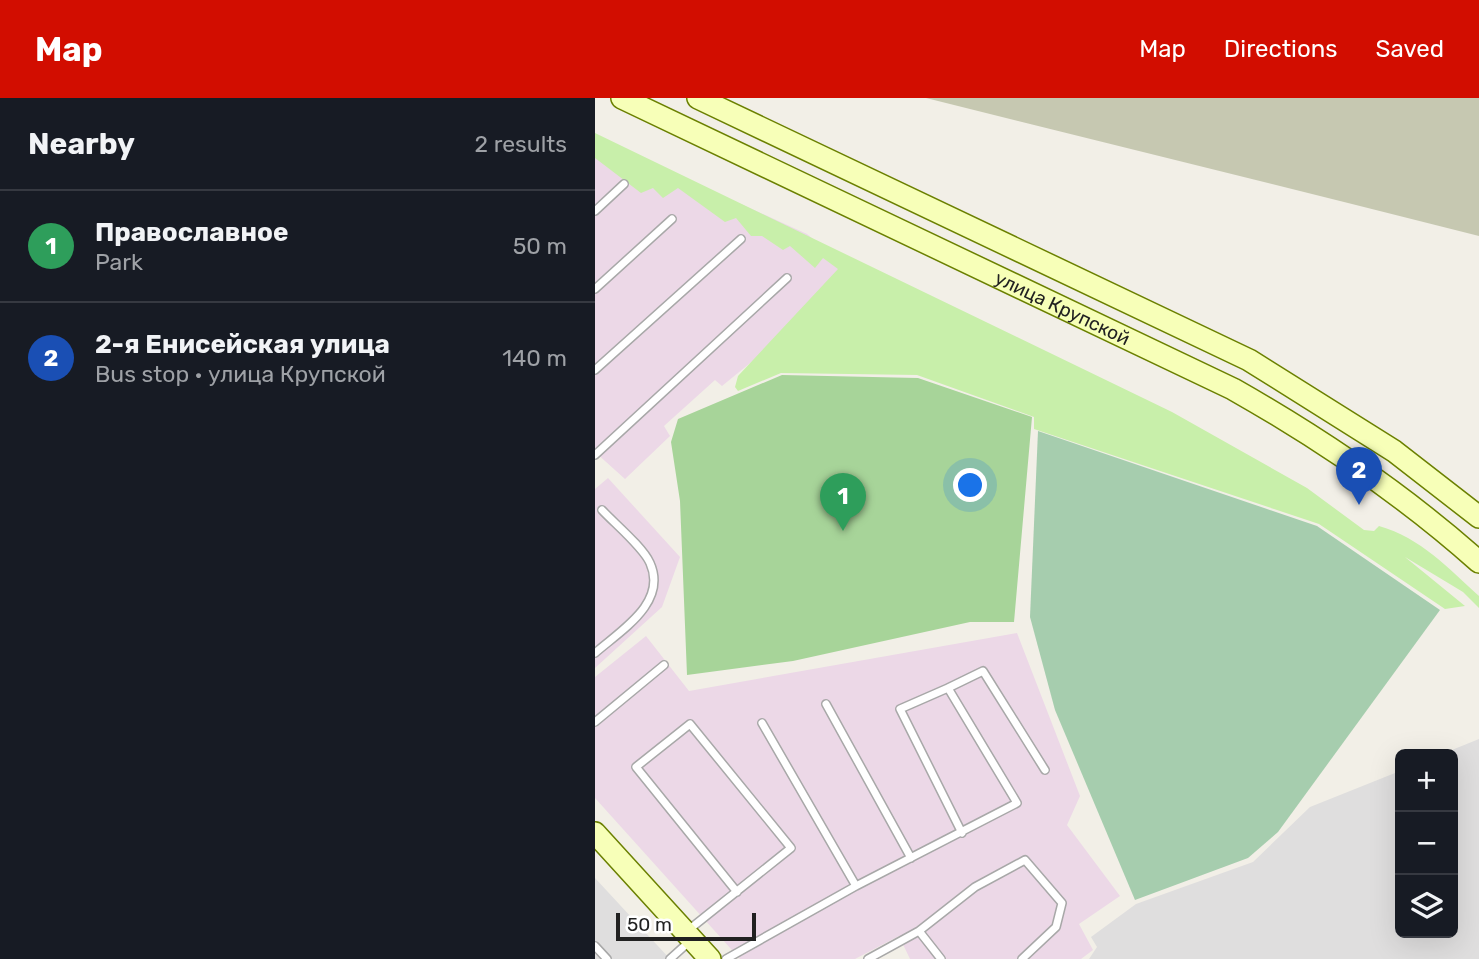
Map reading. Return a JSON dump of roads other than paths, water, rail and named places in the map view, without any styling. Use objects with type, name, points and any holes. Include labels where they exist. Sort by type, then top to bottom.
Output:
[{"type":"main road","name":"улица Крупской","points":[[622,98],[1233,389],[1298,426],[1370,475],[1436,523],[1479,562]]},
{"type":"main road","name":"улица Крупской","points":[[698,98],[1249,360],[1394,451],[1479,517]]},
{"type":"main road","points":[[595,833],[710,959]]},
{"type":"lane","points":[[595,211],[624,184]]},
{"type":"lane","points":[[595,289],[672,219]]},
{"type":"lane","points":[[595,370],[741,239]]},
{"type":"lane","points":[[595,455],[787,278]]},
{"type":"lane","points":[[595,653],[647,606],[652,582],[650,562],[602,510]]},
{"type":"lane","points":[[595,722],[664,665]]},
{"type":"lane","points":[[962,833],[900,709],[983,671],[1045,769]]},
{"type":"lane","points":[[726,959],[856,886],[1017,803],[948,688]]},
{"type":"lane","points":[[826,704],[911,858]]},
{"type":"lane","points":[[762,723],[856,886]]},
{"type":"lane","points":[[670,959],[689,936],[790,848],[690,724],[636,768],[737,892]]},
{"type":"lane","points":[[868,959],[919,931],[975,887],[1025,860],[1062,902],[1056,928],[1022,959]]},
{"type":"lane","points":[[919,931],[941,959]]},
{"type":"lane","points":[[595,946],[607,959]]},
{"type":"place","name":"2-я Енисейская улица","points":[[1359,505]]},
{"type":"place","name":"Православное","points":[[843,531]]}]
